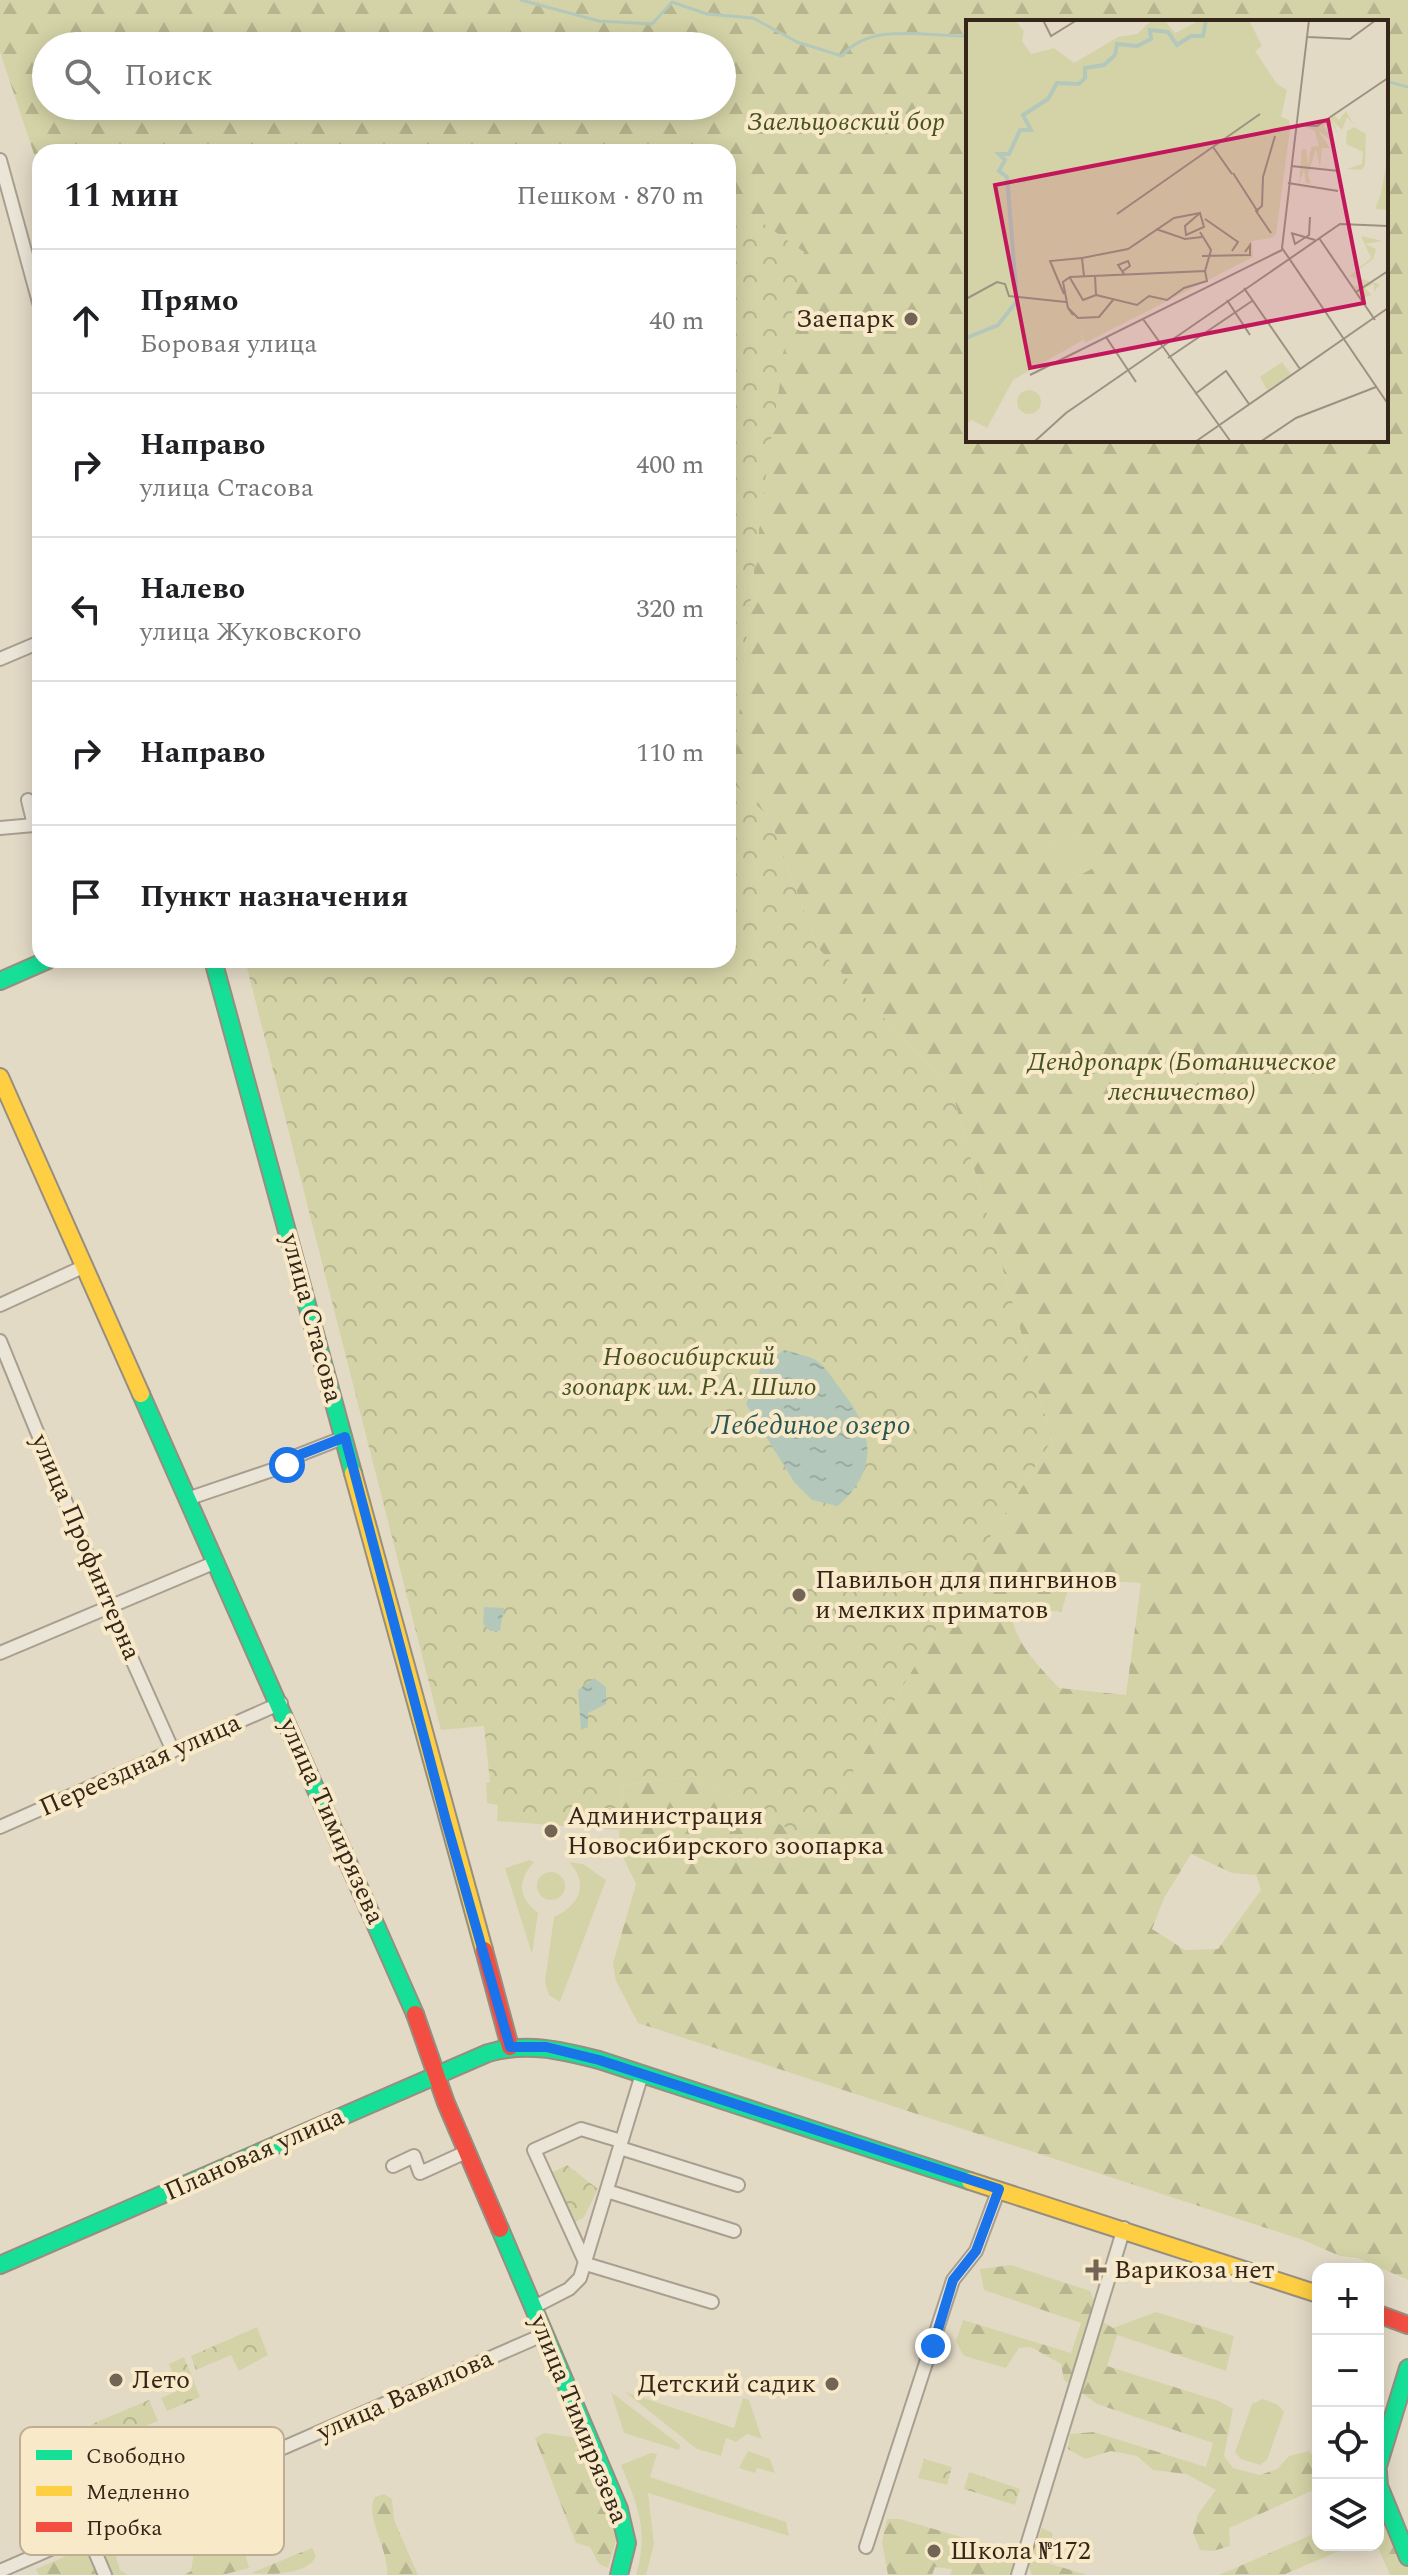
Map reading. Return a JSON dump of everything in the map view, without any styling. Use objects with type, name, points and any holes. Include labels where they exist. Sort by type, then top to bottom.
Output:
[{"type":"street","points":[[0,160],[32,277]]},
{"type":"street","points":[[0,659],[32,645]]},
{"type":"street","points":[[28,800],[32,817]]},
{"type":"street","points":[[0,828],[32,825]]},
{"type":"street","points":[[0,981],[32,967]]},
{"type":"street","name":"улица Стасова","points":[[215,968],[510,2047]]},
{"type":"street","name":"улица Тимирязева","points":[[0,1077],[151,1423],[281,1703],[412,2005],[435,2075],[466,2152],[622,2519],[627,2543],[619,2575]]},
{"type":"street","points":[[0,1305],[85,1266]]},
{"type":"street","name":"улица Профинтерна","points":[[0,1341],[109,1608],[173,1751]]},
{"type":"street","points":[[187,1499],[287,1465],[299,1455],[345,1437]]},
{"type":"street","points":[[0,1653],[216,1562]]},
{"type":"street","name":"Переездная улица","points":[[0,1827],[281,1703]]},
{"type":"street","points":[[510,2047],[546,2047],[642,2074],[1124,2228],[1312,2292]]},
{"type":"street","name":"Плановая улица","points":[[0,2265],[435,2075],[510,2047]]},
{"type":"street","points":[[534,2307],[569,2289],[580,2278],[642,2074]]},
{"type":"street","points":[[712,2302],[586,2264],[534,2150],[581,2129],[738,2185]]},
{"type":"street","points":[[393,2166],[414,2156],[420,2173],[466,2152]]},
{"type":"street","points":[[866,2547],[953,2280],[976,2251],[999,2189]]},
{"type":"street","points":[[607,2191],[734,2231]]},
{"type":"street","points":[[1018,2575],[1124,2228]]},
{"type":"street","points":[[1384,2316],[1408,2325]]},
{"type":"street","name":"улица Вавилова","points":[[284,2447],[545,2334]]},
{"type":"street","points":[[1384,2446],[1408,2368]]},
{"type":"street","points":[[1378,2479],[1408,2557]]},
{"type":"street","name":"улица Вавилова","points":[[0,2571],[37,2555]]},
{"type":"street","points":[[96,2555],[105,2575]]},
{"type":"green space","name":"Дендропарк (Ботаническое лесничество)","points":[[0,0],[1408,0],[1408,2280],[1384,2269],[1384,2263],[1340,2256],[1303,2240],[638,2023],[616,1981],[613,1963],[636,1884],[618,1847],[623,1785],[694,1776],[812,1842],[990,1537],[1052,1440],[951,1089],[817,947],[769,817],[736,786],[736,750],[760,516],[779,384],[803,252],[736,205],[736,144],[32,144],[32,148],[0,52]],"holes":[[[1076,831],[1093,868],[1066,883],[1045,846]],[[1072,1579],[1141,1583],[1126,1695],[1059,1688],[1033,1660],[1020,1640],[1010,1604],[1061,1612]],[[1191,1854],[1232,1873],[1256,1875],[1261,1890],[1218,1949],[1185,1950],[1152,1929],[1164,1898]]]},
{"type":"green space","name":"Новосибирский зоопарк им. Р.А. Шило","points":[[736,205],[804,252],[780,384],[745,650],[736,750]]},
{"type":"green space","name":"Новосибирский зоопарк им. Р.А. Шило","points":[[736,786],[769,817],[817,947],[951,1089],[1052,1440],[990,1537],[812,1842],[694,1776],[623,1785],[619,1830],[497,1821],[498,1805],[487,1803],[486,1783],[490,1782],[484,1726],[441,1730],[247,968],[736,968]]},
{"type":"green space","points":[[1076,831],[1093,868],[1066,883],[1045,846]]},
{"type":"green space","points":[[530,1860],[534,1862],[525,1876],[522,1889],[531,1907],[538,1913],[532,1954],[505,1868]]},
{"type":"green space","points":[[569,1862],[583,1864],[606,1880],[560,2002],[549,1995],[545,1982],[554,1917],[570,1907],[579,1894],[579,1878]]},
{"type":"green space","points":[[551,1872],[561,1876],[565,1886],[561,1896],[551,1900],[541,1896],[537,1886],[541,1876]]},
{"type":"green space","points":[[567,2165],[598,2189],[584,2217],[574,2223],[553,2172]]},
{"type":"green space","points":[[1011,2265],[1090,2291],[1103,2322],[1113,2328],[1156,2312],[1234,2336],[1226,2371],[1117,2335],[1107,2366],[1219,2401],[1233,2409],[1224,2456],[1233,2468],[1260,2475],[1277,2469],[1289,2456],[1309,2451],[1312,2455],[1312,2491],[1229,2528],[1230,2546],[1213,2551],[1200,2550],[1193,2533],[1198,2514],[1216,2490],[1186,2474],[1153,2470],[1137,2456],[1111,2451],[1085,2459],[1068,2449],[1070,2434],[1094,2432],[1206,2467],[1213,2443],[1097,2404],[1064,2380],[1061,2364],[1031,2347],[1019,2348],[1006,2368],[964,2356],[956,2341],[963,2320],[1071,2353],[1081,2323],[984,2290],[980,2269]]},
{"type":"green space","points":[[257,2327],[268,2355],[239,2371],[231,2355],[196,2370],[191,2356]]},
{"type":"green space","points":[[184,2357],[200,2397],[167,2411],[161,2398],[179,2390],[169,2364]]},
{"type":"green space","points":[[611,2392],[680,2445],[679,2450],[624,2433]]},
{"type":"green space","points":[[625,2392],[734,2428],[743,2398],[749,2400],[762,2439],[747,2434],[736,2442],[726,2438],[721,2456],[697,2449]]},
{"type":"green space","points":[[1263,2399],[1278,2405],[1284,2412],[1267,2460],[1260,2465],[1241,2459],[1235,2452],[1252,2404]]},
{"type":"green space","points":[[149,2400],[158,2421],[144,2427],[93,2427],[92,2424]]},
{"type":"green space","points":[[544,2433],[578,2438],[616,2541],[608,2568],[599,2564],[590,2547],[576,2543],[535,2438]]},
{"type":"green space","points":[[748,2451],[770,2459],[775,2473],[757,2468],[755,2473],[739,2468]]},
{"type":"green space","points":[[651,2453],[657,2454],[650,2477],[786,2522],[789,2536],[648,2493],[654,2544],[646,2575],[636,2575],[642,2545],[640,2519],[621,2465]]},
{"type":"green space","points":[[924,2459],[952,2467],[947,2485],[918,2478]]},
{"type":"green space","points":[[969,2472],[1020,2489],[1015,2505],[964,2489]]},
{"type":"green space","points":[[384,2494],[392,2499],[394,2520],[418,2575],[387,2575],[372,2505],[375,2497]]},
{"type":"green space","points":[[1384,2508],[1408,2567],[1408,2575],[1390,2575],[1380,2551],[1384,2551]]},
{"type":"green space","name":"Школа №172","points":[[887,2519],[900,2519],[1015,2553],[1011,2575],[950,2575],[952,2569],[935,2567],[932,2575],[888,2575],[882,2542]]},
{"type":"green space","points":[[1042,2528],[1053,2533],[1047,2563],[1088,2575],[1032,2575],[1028,2563]]},
{"type":"green space","points":[[1312,2535],[1312,2551],[1339,2551],[1283,2575],[1219,2575]]},
{"type":"green space","points":[[312,2548],[316,2556],[305,2567],[278,2574],[251,2573]]},
{"type":"green space","points":[[68,2555],[116,2555],[120,2570],[128,2575],[39,2575],[36,2569]]},
{"type":"green space","points":[[194,2555],[246,2555],[249,2568],[222,2575],[184,2575],[191,2571]]},
{"type":"water","name":"Лебединое озеро","points":[[784,1350],[821,1364],[850,1403],[865,1433],[866,1463],[861,1477],[838,1506],[812,1500],[794,1482],[746,1404],[762,1365]]},
{"type":"water","points":[[484,1607],[504,1608],[500,1631],[490,1631],[483,1624]]},
{"type":"water","points":[[594,1678],[606,1687],[606,1704],[588,1713],[588,1727],[581,1730],[578,1690]]},
{"type":"waterway","points":[[521,0],[599,21],[652,24],[672,2],[707,14],[753,18],[797,42],[842,56],[854,45],[884,35],[966,36]]},
{"type":"waterway","points":[[1388,82],[1408,87]]},
{"type":"traffic: fast","points":[[0,981],[32,967]]},
{"type":"traffic: fast","points":[[215,968],[353,1473]]},
{"type":"traffic: fast","points":[[141,1394],[415,2014]]},
{"type":"traffic: fast","points":[[0,2265],[488,2053],[516,2048],[557,2050],[599,2060],[970,2181]]},
{"type":"traffic: fast","points":[[500,2229],[619,2509],[627,2543],[619,2575]]},
{"type":"traffic: fast","points":[[1384,2446],[1408,2368]]},
{"type":"traffic: fast","points":[[1378,2479],[1408,2557]]},
{"type":"traffic: slow","points":[[0,1077],[141,1394]]},
{"type":"traffic: slow","points":[[353,1473],[484,1950]]},
{"type":"traffic: slow","points":[[970,2181],[1312,2292]]},
{"type":"traffic: jam","points":[[484,1950],[510,2047]]},
{"type":"traffic: jam","points":[[415,2014],[446,2103],[500,2229]]},
{"type":"traffic: jam","points":[[1384,2316],[1408,2325]]},
{"type":"place","name":"Заепарк","points":[[911,319]]},
{"type":"place","name":"Павильон для пингвинов и мелких приматов","points":[[799,1595]]},
{"type":"place","name":"Администрация Новосибирского зоопарка","points":[[551,1831]]},
{"type":"place","name":"Варикоза нет","points":[[1096,2270]]},
{"type":"place","name":"Лето","points":[[116,2380]]},
{"type":"place","name":"Детский садик","points":[[832,2384]]},
{"type":"place","name":"Школа №172","points":[[934,2551]]},
{"type":"route","points":[[287,1465],[299,1455],[345,1437],[446,1821],[510,2047],[546,2047],[599,2060],[999,2189],[976,2251],[953,2280],[933,2346]]},
{"type":"park label","name":"Заельцовский бор","points":[[846,122]]}]
